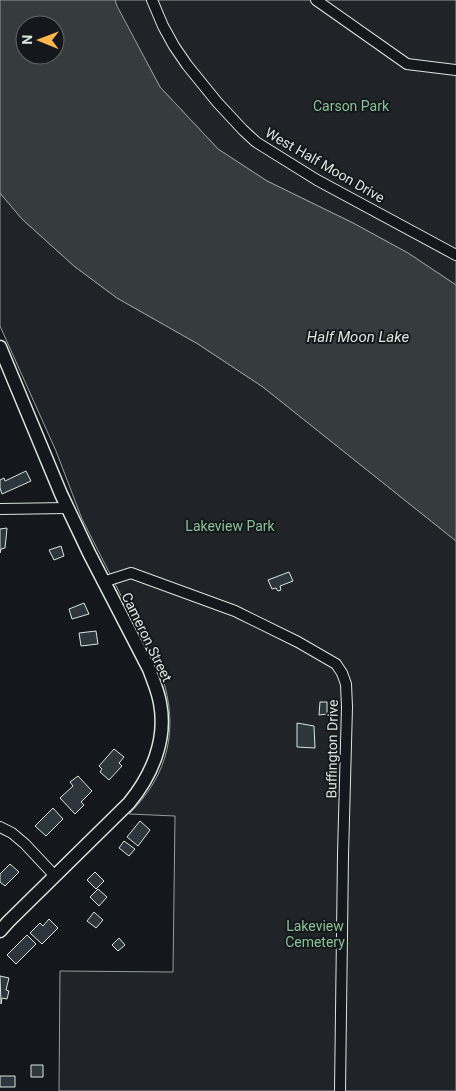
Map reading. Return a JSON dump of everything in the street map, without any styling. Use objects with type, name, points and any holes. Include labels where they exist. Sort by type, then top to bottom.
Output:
[{"type":"main road","name":"Cameron Street","points":[[0,347],[67,508],[149,670],[156,687],[162,724],[160,743],[155,760],[148,776],[129,803],[0,930]]},
{"type":"street","name":"West Half Moon Drive","points":[[152,0],[174,46],[187,65],[217,102],[256,142],[317,180],[456,254]]},
{"type":"street","points":[[316,0],[408,64],[456,70]]},
{"type":"street","points":[[0,509],[67,508]]},
{"type":"street","name":"Buffington Drive","points":[[103,582],[131,573],[235,611],[298,642],[336,664],[342,673],[346,684],[348,707],[343,855],[340,1091]]},
{"type":"street","points":[[0,827],[12,833],[25,844],[55,876]]},
{"type":"green space","name":"Carson Park","points":[[115,0],[456,0],[456,285],[408,253],[353,223],[267,181],[218,149],[160,87],[116,6]]},
{"type":"green space","points":[[0,193],[22,219],[74,266],[117,298],[198,344],[263,387],[456,541],[456,1091],[59,1091],[60,971],[173,972],[175,816],[129,814],[143,799],[162,767],[170,732],[170,714],[162,676],[82,519],[56,451],[0,326]]},
{"type":"water","name":"Half Moon Lake","points":[[0,0],[115,0],[160,87],[218,149],[267,181],[353,223],[408,253],[456,285],[456,541],[263,387],[198,344],[117,298],[74,266],[22,219],[0,193]]},
{"type":"building","points":[[26,471],[31,481],[2,494],[0,480],[4,478],[5,481]]},
{"type":"building","points":[[7,528],[5,548],[1,549],[0,553],[0,529]]},
{"type":"building","points":[[61,546],[64,556],[54,560],[49,550]]},
{"type":"building","points":[[289,572],[293,581],[280,586],[281,590],[272,589],[268,580]]},
{"type":"building","points":[[84,603],[89,614],[72,619],[69,609]]},
{"type":"building","points":[[96,631],[98,644],[81,646],[79,633]]},
{"type":"building","points":[[320,702],[327,702],[327,714],[319,715]]},
{"type":"building","points":[[297,723],[314,726],[315,748],[297,747]]},
{"type":"building","points":[[114,749],[124,757],[119,763],[122,766],[109,780],[100,772],[102,769],[99,766]]},
{"type":"building","points":[[78,776],[92,791],[81,802],[84,805],[75,814],[60,798],[73,786],[70,782]]},
{"type":"building","points":[[53,808],[63,819],[46,836],[35,826]]},
{"type":"building","points":[[140,821],[150,830],[138,846],[127,837]]},
{"type":"building","points":[[124,841],[135,849],[129,856],[119,848]]},
{"type":"building","points":[[10,864],[19,872],[5,886],[0,882],[0,874]]},
{"type":"building","points":[[95,872],[104,881],[96,889],[87,880]]},
{"type":"building","points":[[98,889],[107,897],[99,906],[90,897]]},
{"type":"building","points":[[94,912],[103,920],[96,928],[87,921]]},
{"type":"building","points":[[49,919],[58,928],[42,944],[30,933],[40,923],[43,926]]},
{"type":"building","points":[[27,935],[36,944],[16,964],[7,955]]},
{"type":"building","points":[[119,938],[125,945],[118,951],[112,945]]},
{"type":"building","points":[[0,976],[9,978],[6,990],[9,991],[7,999],[2,998],[1,1004]]},
{"type":"building","points":[[31,1065],[43,1065],[43,1077],[31,1077]]},
{"type":"building","points":[[0,1076],[15,1076],[15,1087],[0,1087]]},
{"type":"park label","name":"Lakeview Park","points":[[230,526]]},
{"type":"park label","name":"Lakeview Cemetery","points":[[315,934]]}]
